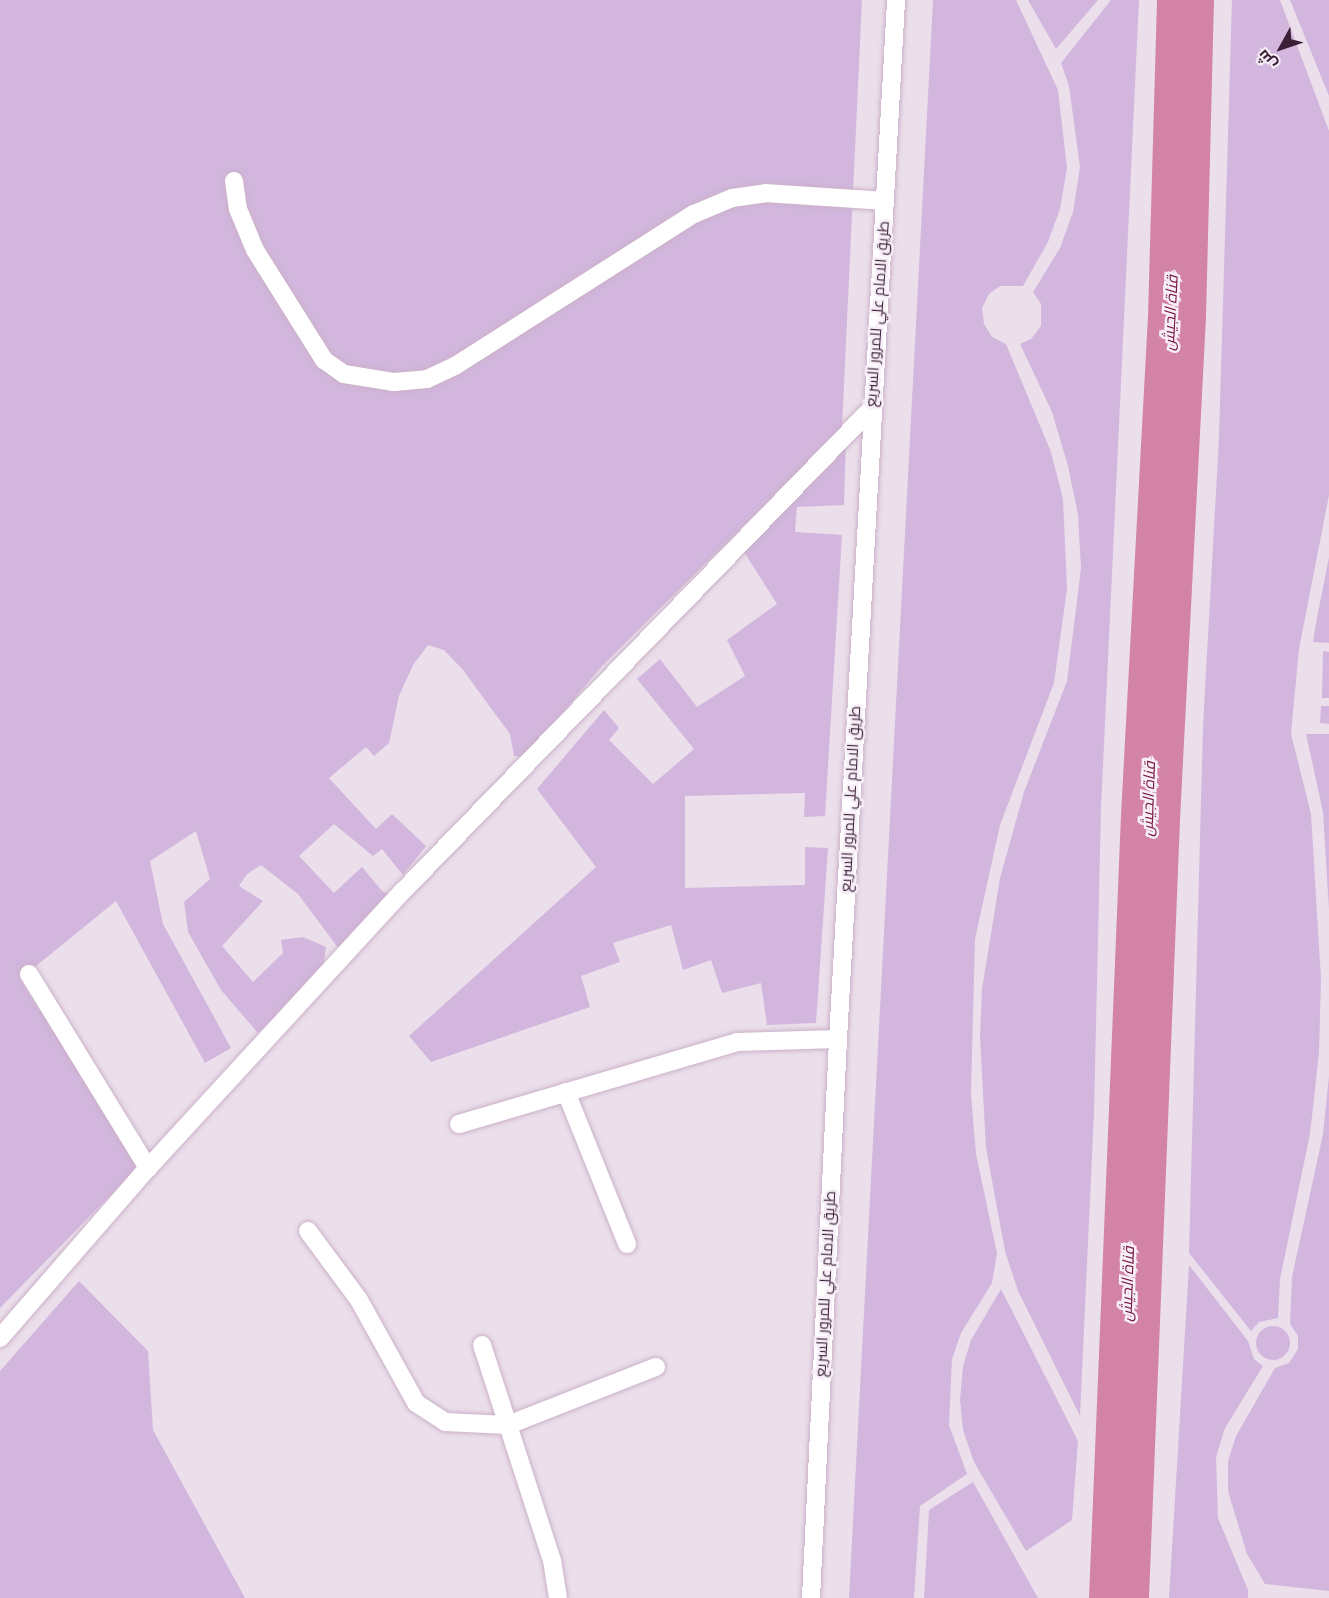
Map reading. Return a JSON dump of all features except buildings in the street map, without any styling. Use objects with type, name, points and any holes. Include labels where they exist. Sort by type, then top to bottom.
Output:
[{"type":"street","name":"طريق الامام علي للمرور السريع","points":[[811,1598],[871,409],[896,0]]},
{"type":"street","points":[[234,181],[238,208],[255,250],[324,360],[344,374],[394,382],[427,379],[455,366],[694,214],[732,198],[766,193],[885,201]]},
{"type":"street","points":[[0,1338],[148,1168],[404,891],[871,409]]},
{"type":"street","points":[[29,974],[148,1168]]},
{"type":"street","points":[[459,1125],[737,1042],[838,1040]]},
{"type":"street","points":[[566,1092],[627,1244]]},
{"type":"street","points":[[308,1232],[359,1300],[416,1403],[445,1422],[508,1425],[656,1367]]},
{"type":"street","points":[[482,1345],[552,1560],[558,1598]]},
{"type":"shaded area","points":[[0,0],[862,0],[842,428],[602,666],[525,757],[514,756],[510,734],[463,670],[444,650],[428,645],[413,665],[399,696],[389,743],[374,756],[366,747],[329,778],[376,829],[392,814],[426,846],[403,875],[382,849],[373,856],[334,824],[299,856],[334,893],[362,867],[382,891],[396,897],[339,949],[298,894],[261,865],[247,874],[239,886],[263,901],[222,946],[253,982],[283,953],[281,940],[303,937],[326,947],[322,973],[258,1033],[221,990],[188,932],[184,902],[210,879],[196,831],[150,861],[163,924],[231,1048],[205,1063],[116,901],[20,979],[140,1165],[0,1308]]},
{"type":"shaded area","points":[[933,0],[1016,0],[1058,90],[1067,168],[1060,209],[1048,242],[1023,286],[1000,286],[989,294],[982,308],[984,324],[992,337],[1006,344],[1051,452],[1063,499],[1067,589],[1054,683],[1000,825],[975,939],[971,1094],[976,1154],[997,1253],[992,1283],[961,1333],[952,1359],[949,1425],[967,1474],[920,1506],[914,1598],[849,1598]]},
{"type":"shaded area","points":[[1028,0],[1098,0],[1056,49]]},
{"type":"shaded area","points":[[1111,0],[1139,0],[1101,808],[1094,1113],[1080,1416],[1018,1291],[1005,1251],[986,1148],[980,1037],[982,989],[1000,878],[1024,792],[1067,681],[1081,568],[1078,515],[1068,466],[1052,412],[1020,344],[1031,339],[1041,326],[1041,304],[1033,292],[1060,248],[1073,212],[1080,167],[1069,86],[1061,63]]},
{"type":"shaded area","points":[[1232,0],[1280,0],[1329,131],[1329,495],[1299,649],[1291,734],[1311,814],[1321,979],[1319,1053],[1310,1134],[1280,1279],[1278,1318],[1259,1322],[1251,1331],[1189,1253],[1203,726],[1219,437]]},
{"type":"shaded area","points":[[1290,0],[1329,0],[1329,96]]},
{"type":"shaded area","points":[[846,441],[844,505],[797,507],[795,532],[842,535],[825,816],[804,817],[805,793],[685,796],[685,888],[805,885],[805,847],[828,848],[816,1023],[767,1025],[761,983],[722,993],[711,960],[683,970],[671,925],[613,943],[620,962],[581,976],[590,1007],[431,1062],[409,1036],[596,867],[537,789],[604,710],[619,728],[609,740],[653,784],[694,749],[637,679],[660,659],[697,707],[745,676],[727,640],[777,604],[744,552]]},
{"type":"shaded area","points":[[1329,557],[1329,643],[1313,642],[1316,623]]},
{"type":"shaded area","points":[[1323,651],[1329,652],[1329,698],[1322,698]]},
{"type":"shaded area","points":[[1321,706],[1329,706],[1329,724],[1320,723]]},
{"type":"shaded area","points":[[1306,734],[1329,734],[1329,910],[1323,812]]},
{"type":"shaded area","points":[[1329,1076],[1329,1591],[1265,1584],[1247,1554],[1228,1491],[1228,1461],[1236,1436],[1275,1368],[1289,1363],[1298,1349],[1298,1336],[1290,1324],[1292,1277],[1323,1134]]},
{"type":"shaded area","points":[[1189,1265],[1248,1341],[1254,1359],[1263,1366],[1225,1428],[1216,1457],[1218,1518],[1248,1590],[1248,1598],[1169,1598]]},
{"type":"shaded area","points":[[79,1281],[148,1351],[153,1430],[245,1598],[0,1598],[0,1371]]},
{"type":"shaded area","points":[[1001,1289],[1078,1441],[1072,1520],[1026,1551],[974,1462],[963,1430],[960,1400],[963,1366],[971,1340]]},
{"type":"shaded area","points":[[1273,1326],[1285,1331],[1290,1343],[1285,1355],[1273,1360],[1261,1355],[1256,1343],[1261,1331]]},
{"type":"shaded area","points":[[973,1482],[1038,1598],[924,1598],[929,1510]]},
{"type":"water","name":"قناة الجيش","points":[[1157,0],[1214,0],[1206,317],[1180,820],[1149,1598],[1089,1598],[1121,815],[1148,316]]}]
